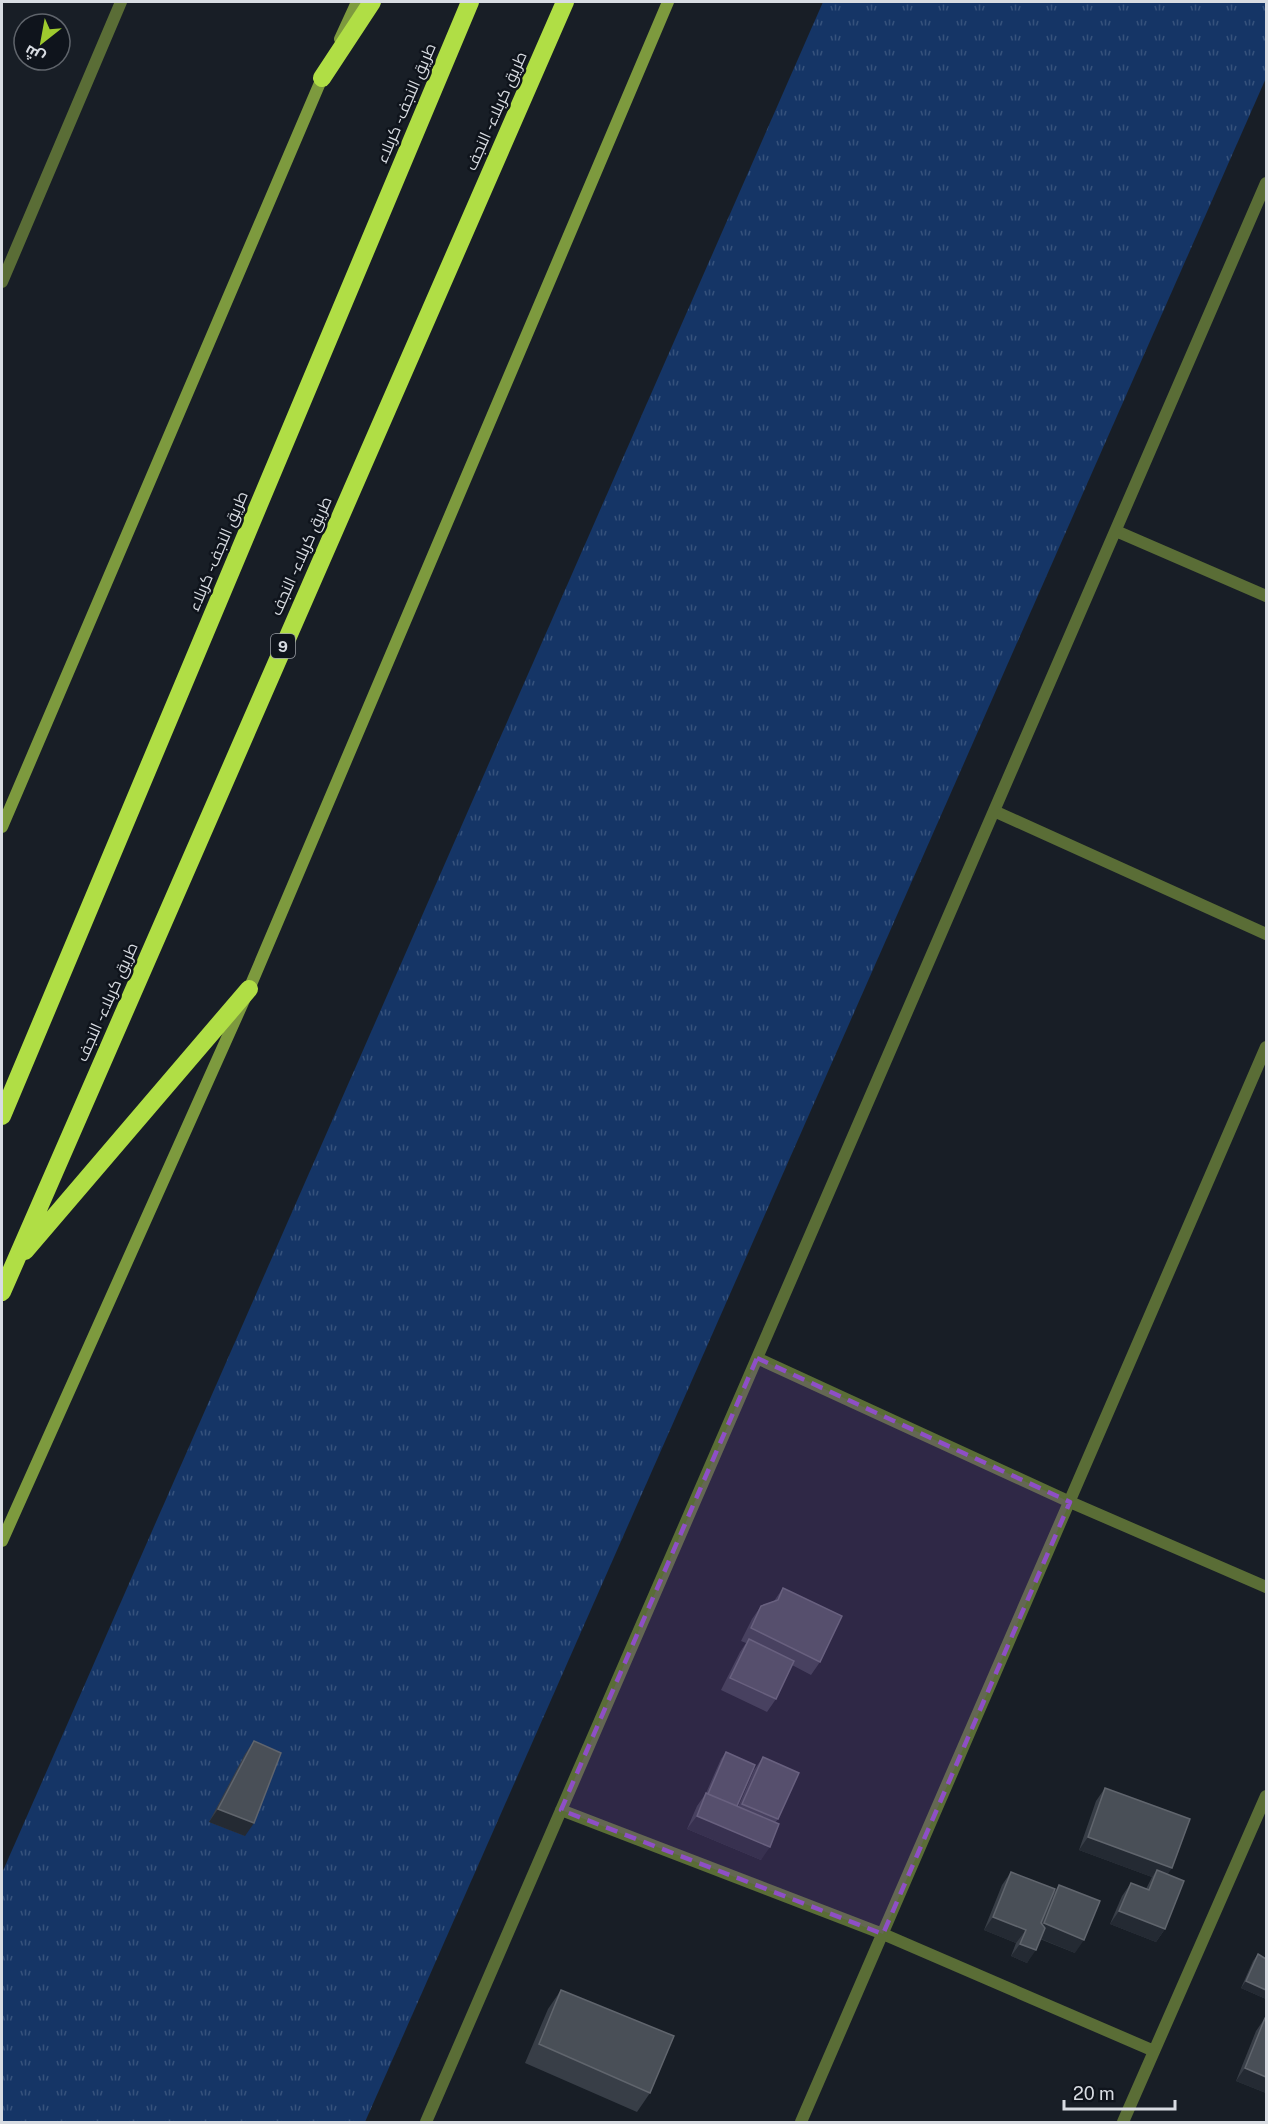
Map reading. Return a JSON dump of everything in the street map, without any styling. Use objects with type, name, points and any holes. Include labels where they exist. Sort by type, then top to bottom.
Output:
[{"type":"highway","points":[[322,78],[372,2]]},
{"type":"highway","name":"طريق النجف - کربلاء","points":[[2,1116],[470,2]]},
{"type":"highway","name":"طريق کربلاء - النجف","points":[[2,1292],[565,2]]},
{"type":"highway","points":[[12,1267],[249,989]]},
{"type":"main road","points":[[2,827],[322,78],[357,2]]},
{"type":"main road","points":[[2,1541],[249,989],[668,2]]},
{"type":"street","points":[[2,282],[121,2]]},
{"type":"street","points":[[426,2122],[1266,183]]},
{"type":"street","points":[[1116,531],[1266,596]]},
{"type":"street","points":[[994,811],[1266,934]]},
{"type":"street","points":[[801,2122],[1266,1047]]},
{"type":"street","points":[[757,1358],[1070,1502],[1266,1587]]},
{"type":"street","points":[[1123,2122],[1266,1796]]},
{"type":"street","points":[[561,1810],[883,1934],[1154,2051]]},
{"type":"highlighted area","points":[[757,1358],[1070,1502],[883,1934],[561,1810]]},
{"type":"green space","points":[[823,2],[1266,2],[1266,78],[365,2122],[2,2122],[2,1873]]},
{"type":"building","points":[[783,1588],[842,1616],[820,1662],[751,1628],[761,1606],[778,1600]]},
{"type":"building","points":[[749,1639],[794,1661],[776,1699],[730,1678]]},
{"type":"building","points":[[254,1741],[281,1753],[254,1823],[218,1809]]},
{"type":"building","points":[[726,1752],[755,1765],[737,1806],[708,1794]]},
{"type":"building","points":[[763,1757],[799,1773],[778,1819],[742,1804]]},
{"type":"building","points":[[1105,1788],[1190,1819],[1172,1868],[1088,1837]]},
{"type":"building","points":[[706,1793],[779,1824],[770,1847],[697,1816]]},
{"type":"building","points":[[1157,1870],[1184,1881],[1165,1929],[1119,1911],[1131,1883],[1149,1890]]},
{"type":"building","points":[[1011,1872],[1055,1889],[1041,1923],[1045,1928],[1036,1950],[1020,1944],[1026,1930],[993,1917]]},
{"type":"building","points":[[1059,1885],[1100,1901],[1084,1940],[1044,1923]]},
{"type":"building","points":[[1258,1954],[1266,1959],[1266,1990],[1246,1981]]},
{"type":"building","points":[[561,1990],[674,2036],[650,2093],[539,2044]]},
{"type":"building","points":[[1266,2018],[1266,2077],[1245,2068]]}]
